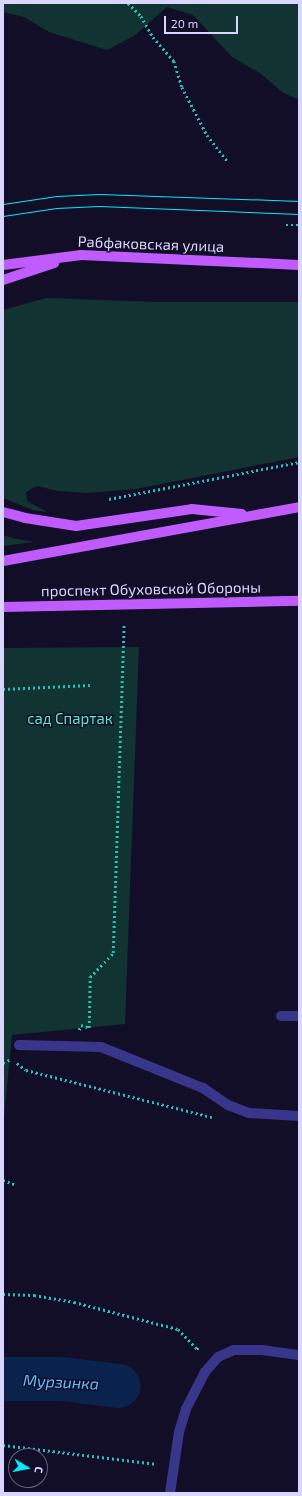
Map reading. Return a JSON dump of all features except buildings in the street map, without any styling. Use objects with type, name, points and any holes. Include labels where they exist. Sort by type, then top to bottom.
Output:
[{"type":"main road","name":"Рабфаковская улица","points":[[3,266],[81,255],[299,265]]},
{"type":"main road","points":[[3,280],[81,255]]},
{"type":"main road","points":[[3,561],[299,507]]},
{"type":"main road","points":[[3,512],[25,518],[76,526],[192,509],[254,515]]},
{"type":"main road","name":"проспект Обуховской Обороны","points":[[3,607],[299,600]]},
{"type":"lane","points":[[281,1016],[299,1016]]},
{"type":"lane","points":[[19,1045],[101,1047],[203,1088],[228,1105],[249,1113],[299,1116]]},
{"type":"lane","points":[[170,1493],[179,1432],[186,1410],[204,1372],[218,1357],[234,1350],[262,1350],[299,1355]]},
{"type":"path","points":[[128,3],[141,16],[154,37],[174,61],[182,87],[207,136],[227,160]]},
{"type":"path","points":[[286,224],[299,225]]},
{"type":"path","points":[[109,499],[299,462]]},
{"type":"path","points":[[89,1028],[90,977],[114,954],[124,625]]},
{"type":"path","points":[[3,689],[90,685]]},
{"type":"path","points":[[11,1059],[26,1070],[215,1118]]},
{"type":"path","points":[[3,1180],[14,1184]]},
{"type":"path","points":[[3,1294],[34,1295],[74,1302],[178,1329],[197,1349],[204,1349]]},
{"type":"path","points":[[3,1445],[175,1466]]},
{"type":"green space","points":[[3,3],[299,3],[299,100],[282,92],[260,73],[232,57],[193,15],[167,7],[134,36],[107,50],[49,32],[24,17],[3,12]]},
{"type":"green space","points":[[46,298],[158,302],[299,302],[299,457],[136,489],[87,493],[58,491],[37,486],[26,492],[27,501],[47,512],[33,510],[3,498],[3,310]]},
{"type":"green space","points":[[3,535],[12,538],[34,542],[3,546]]},
{"type":"green space","name":"сад Спартак","points":[[139,647],[125,1024],[12,1035],[3,1128],[3,648]]},
{"type":"waterway","name":"Мурзинка","points":[[3,1379],[62,1379],[119,1386]]},
{"type":"tram line","points":[[3,204],[56,196],[100,194],[299,201]]},
{"type":"tram line","points":[[3,216],[56,208],[99,206],[299,214]]}]
